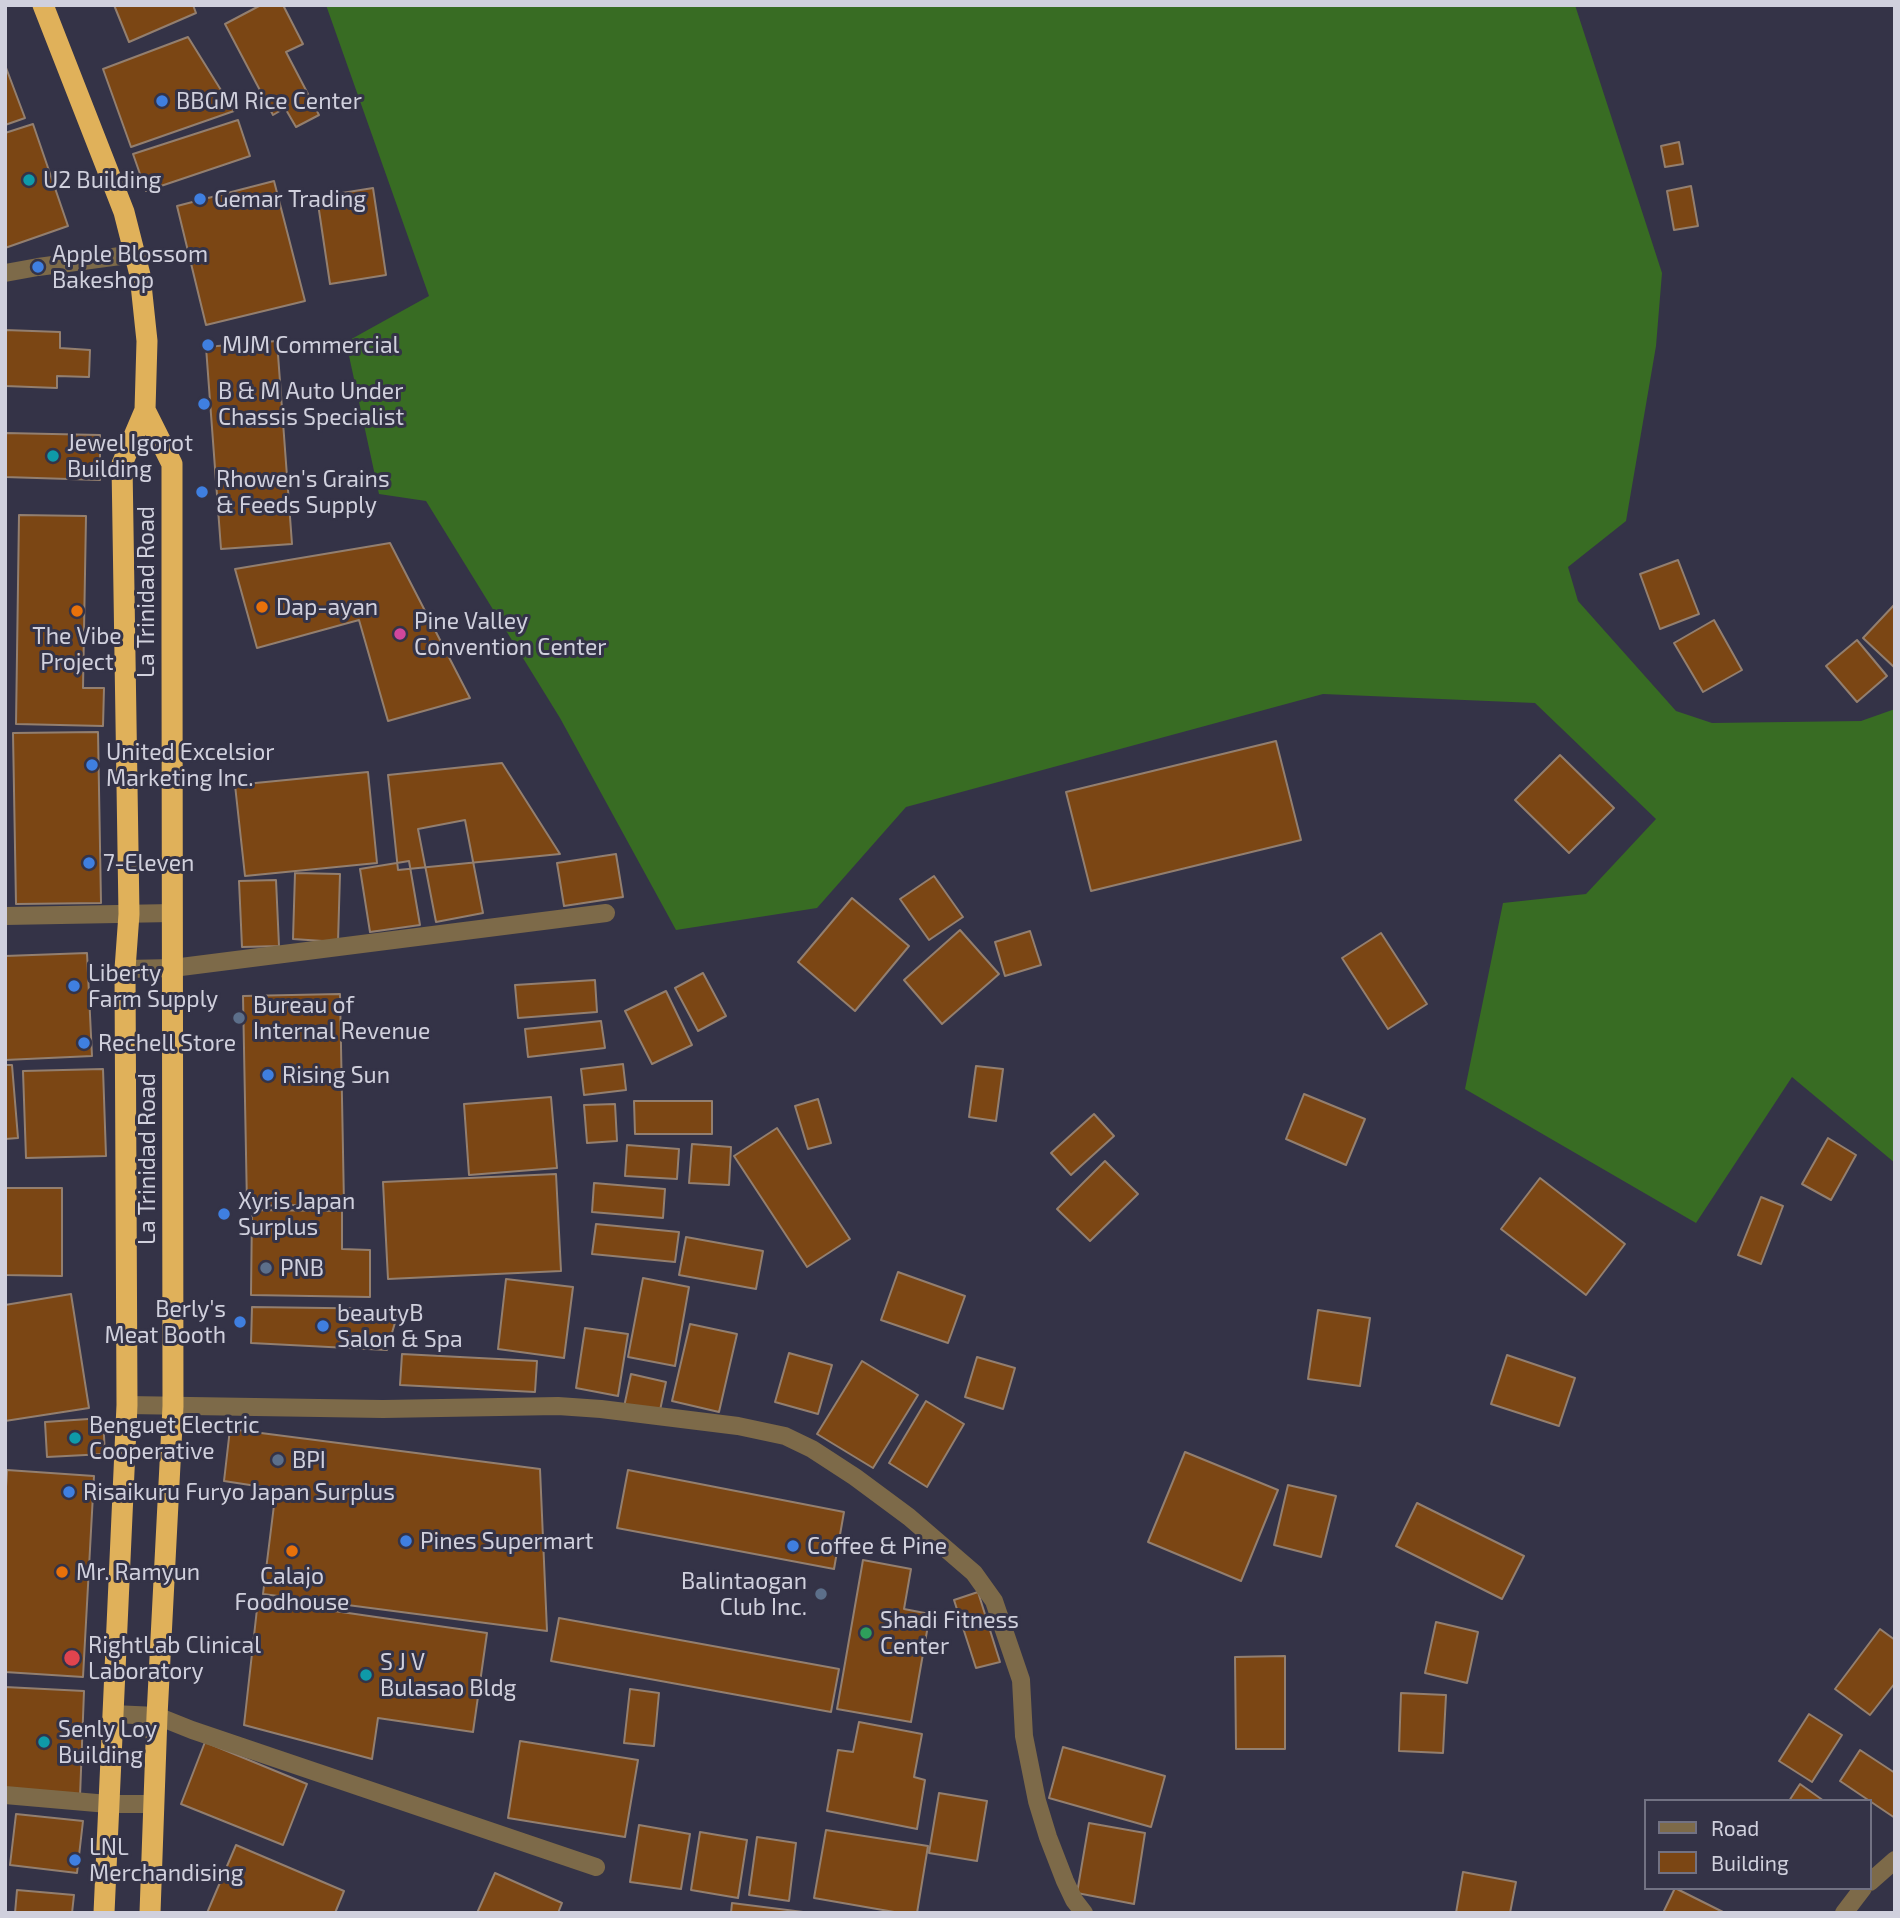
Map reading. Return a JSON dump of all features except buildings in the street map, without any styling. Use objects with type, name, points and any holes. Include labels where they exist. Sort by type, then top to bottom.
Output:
[{"type":"highway","name":"La Trinidad Road","points":[[43,5],[124,212],[140,275],[146,341],[145,410],[122,464],[129,914],[125,969],[127,1405],[104,1913]]},
{"type":"highway","name":"La Trinidad Road","points":[[145,410],[172,464],[173,1406],[150,1913]]},
{"type":"street","points":[[5,273],[135,254]]},
{"type":"street","points":[[5,916],[173,913]]},
{"type":"street","points":[[125,969],[173,968],[606,913]]},
{"type":"street","points":[[127,1405],[383,1409],[558,1406],[738,1426],[785,1436],[812,1449],[909,1517],[974,1573],[994,1601],[1021,1680],[1024,1736],[1037,1801],[1065,1881],[1084,1913]]},
{"type":"street","points":[[113,1714],[157,1716],[596,1867]]},
{"type":"street","points":[[5,1795],[108,1804],[154,1804]]},
{"type":"street","points":[[1872,1880],[1895,1860]]},
{"type":"street","points":[[1844,1913],[1861,1890]]},
{"type":"green space","points":[[326,5],[1575,5],[1662,273],[1656,346],[1626,521],[1568,567],[1578,601],[1676,711],[1712,723],[1861,721],[1895,709],[1895,1163],[1792,1077],[1696,1223],[1465,1089],[1503,903],[1586,894],[1656,819],[1535,703],[1323,694],[906,807],[817,908],[676,930],[560,718],[426,501],[379,494],[346,342],[429,296]]},
{"type":"place","name":"BBGM Rice Center","points":[[162,101]]},
{"type":"place","name":"U2 Building","points":[[29,180]]},
{"type":"place","name":"Gemar Trading","points":[[200,199]]},
{"type":"place","name":"Apple Blossom Bakeshop","points":[[38,267]]},
{"type":"place","name":"MJM Commercial","points":[[208,345]]},
{"type":"place","name":"B & M Auto Under Chassis Specialist","points":[[204,404]]},
{"type":"place","name":"Jewel Igorot Building","points":[[53,456]]},
{"type":"place","name":"Rhowen's Grains & Feeds Supply","points":[[202,492]]},
{"type":"place","name":"Dap-ayan","points":[[262,607]]},
{"type":"place","name":"The Vibe Project","points":[[77,611]]},
{"type":"place","name":"Pine Valley Convention Center","points":[[400,634]]},
{"type":"place","name":"United Excelsior Marketing Inc.","points":[[92,765]]},
{"type":"place","name":"7-Eleven","points":[[89,863]]},
{"type":"place","name":"Liberty Farm Supply","points":[[74,986]]},
{"type":"place","name":"Bureau of Internal Revenue","points":[[239,1018]]},
{"type":"place","name":"Rechell Store","points":[[84,1043]]},
{"type":"place","name":"Rising Sun","points":[[268,1075]]},
{"type":"place","name":"Xyris Japan Surplus","points":[[224,1214]]},
{"type":"place","name":"PNB","points":[[266,1268]]},
{"type":"place","name":"Berly's Meat Booth","points":[[240,1322]]},
{"type":"place","name":"beautyB Salon & Spa","points":[[323,1326]]},
{"type":"place","name":"Benguet Electric Cooperative","points":[[75,1438]]},
{"type":"place","name":"BPI","points":[[278,1460]]},
{"type":"place","name":"Risaikuru Furyo Japan Surplus","points":[[69,1492]]},
{"type":"place","name":"Pines Supermart","points":[[406,1541]]},
{"type":"place","name":"Coffee & Pine","points":[[793,1546]]},
{"type":"place","name":"Calajo Foodhouse","points":[[292,1551]]},
{"type":"place","name":"Mr. Ramyun","points":[[62,1572]]},
{"type":"place","name":"Balintaogan Club Inc.","points":[[821,1594]]},
{"type":"place","name":"Shadi Fitness Center","points":[[866,1633]]},
{"type":"place","name":"RightLab Clinical Laboratory","points":[[72,1658]]},
{"type":"place","name":"S J V Bulasao Bldg","points":[[366,1675]]},
{"type":"place","name":"Senly Loy Building","points":[[44,1742]]},
{"type":"place","name":"LNL Merchandising","points":[[75,1860]]}]
